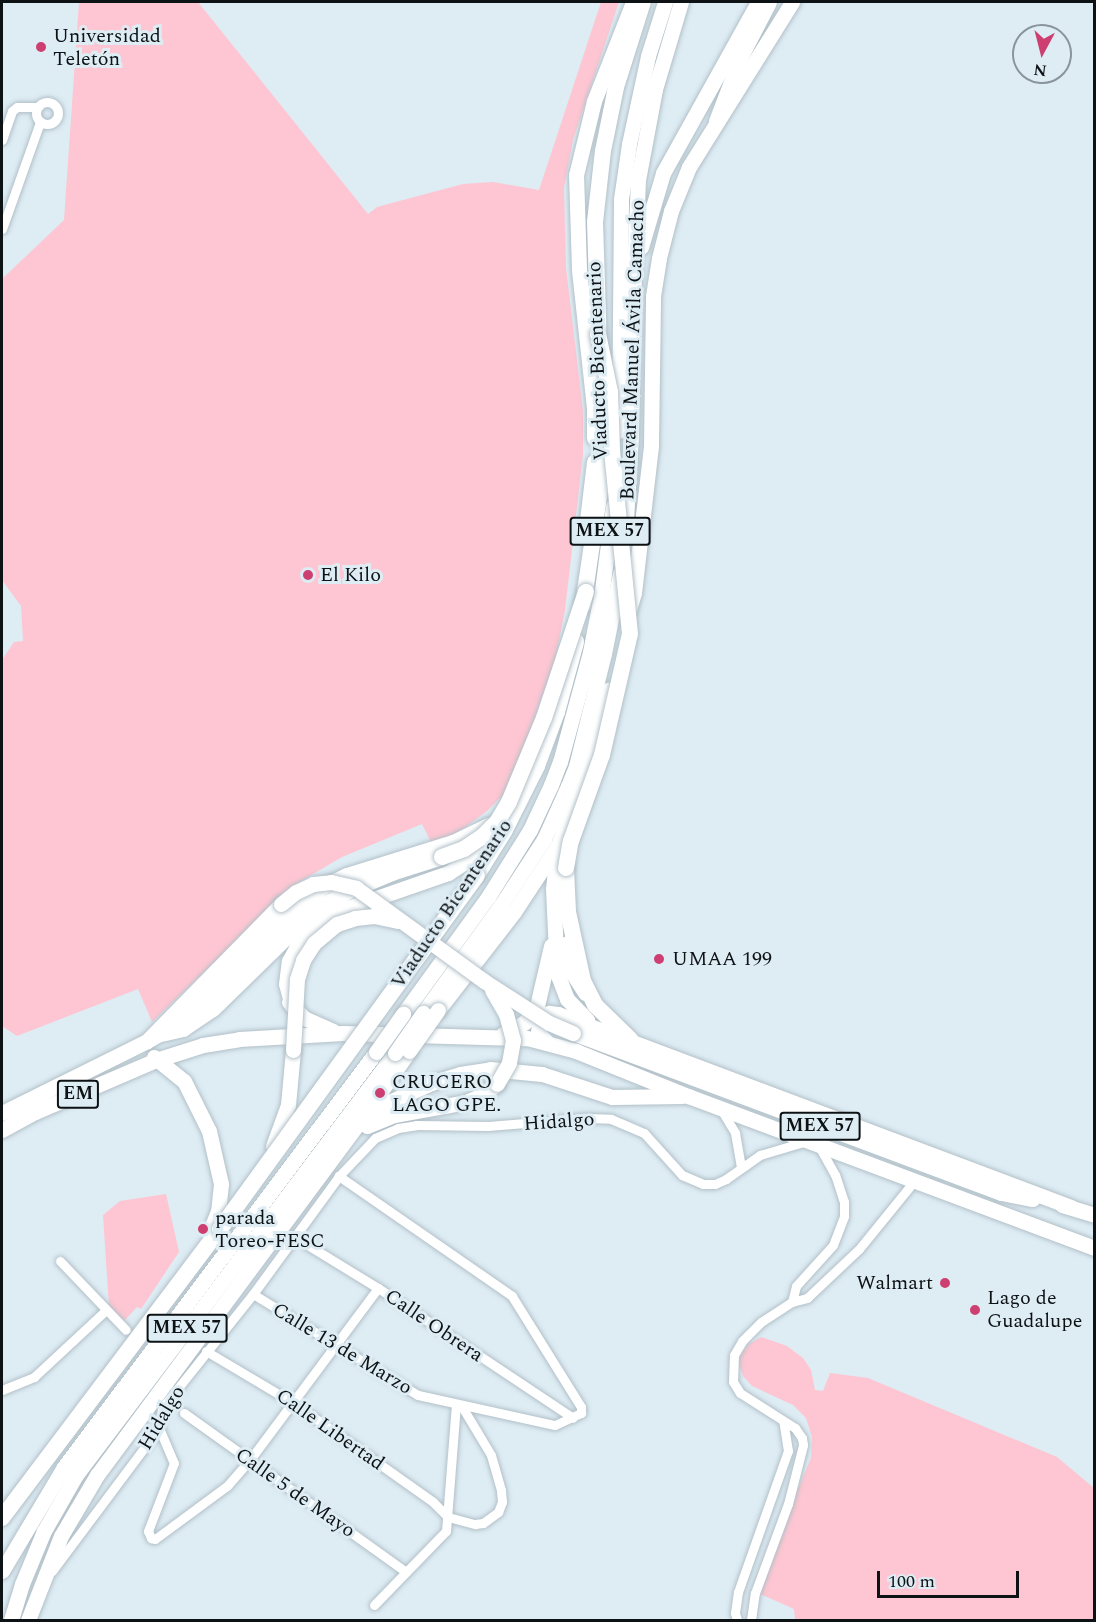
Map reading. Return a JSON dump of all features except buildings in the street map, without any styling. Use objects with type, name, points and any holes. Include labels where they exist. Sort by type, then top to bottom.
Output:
[{"type":"highway","name":"Viaducto Bicentenario","points":[[2,1518],[413,964],[505,830],[537,766],[568,674],[586,592],[602,457],[603,406],[598,334],[595,222],[603,151],[616,87],[643,2]]},
{"type":"highway","points":[[598,334],[610,392],[612,450],[630,633],[602,755],[561,864],[569,921],[580,971],[592,999],[609,1021],[630,1039]]},
{"type":"highway","points":[[152,1038],[183,1029],[200,1019],[311,915],[349,891],[407,867],[464,849],[482,837],[497,822],[509,802],[548,707],[586,592]]},
{"type":"highway","points":[[566,957],[569,921]]},
{"type":"main road","name":"Boulevard Manuel Ávila Camacho","points":[[2,1509],[216,1229],[343,1041],[376,1005],[489,847],[512,806],[537,751],[564,669],[573,629],[594,465],[594,408],[579,268],[576,175],[594,101],[633,2]]},
{"type":"main road","name":"Boulevard Manuel Ávila Camacho","points":[[2,1571],[64,1467],[376,1052],[488,897],[530,830],[560,762],[590,652],[604,579],[619,440],[618,299],[621,199],[629,144],[643,78],[664,2]]},
{"type":"main road","name":"Boulevard Manuel Ávila Camacho","points":[[430,1012],[544,839],[576,766],[618,592],[627,518],[631,436],[636,204],[643,147],[655,89],[681,2]]},
{"type":"main road","name":"MEX 57","points":[[633,276],[663,173],[758,2]]},
{"type":"main road","points":[[716,121],[740,58],[769,2]]},
{"type":"main road","name":"Boulevard Manuel Ávila Camacho","points":[[430,1012],[514,912],[558,845],[589,768],[634,593],[651,445],[653,296],[659,258],[671,211],[689,167],[792,2]]},
{"type":"main road","points":[[152,1038],[191,1013],[299,905],[324,886],[347,875],[464,838],[494,821],[512,806]]},
{"type":"main road","points":[[558,845],[566,957],[576,982],[592,999]]},
{"type":"main road","points":[[291,1006],[286,989],[290,961],[302,938],[318,923],[336,912],[448,873],[489,847]]},
{"type":"main road","points":[[489,1036],[512,1032],[534,1012],[540,999],[554,934],[561,864]]},
{"type":"main road","points":[[152,1038],[281,904],[304,887],[322,882],[340,883],[363,892],[402,923]]},
{"type":"main road","points":[[273,1146],[288,1105],[297,979],[303,960],[314,942],[337,924],[355,918],[384,917],[402,923]]},
{"type":"main road","name":"MEX 57","points":[[402,923],[484,981],[549,1023],[573,1034],[1001,1193],[1071,1206],[1095,1215]]},
{"type":"main road","points":[[554,934],[558,973],[563,991],[578,1013],[598,1027]]},
{"type":"main road","points":[[286,939],[279,975],[283,991],[291,1006],[311,1023],[343,1041]]},
{"type":"main road","points":[[345,1142],[382,1119],[466,1102],[480,1096],[497,1084],[512,1056],[512,1032],[502,1004],[484,981]]},
{"type":"main road","name":"MEX 57","points":[[11,1620],[22,1584],[44,1531],[76,1475],[402,1052],[430,1012]]},
{"type":"main road","points":[[547,1042],[540,1037],[537,1025],[541,1017],[549,1013],[598,1027],[1071,1206]]},
{"type":"main road","points":[[156,1060],[203,1045],[239,1039],[343,1041],[489,1036],[527,1038],[547,1042],[688,1096]]},
{"type":"main road","points":[[152,1038],[156,1060]]},
{"type":"main road","name":"EM","points":[[2,1113],[152,1038]]},
{"type":"main road","points":[[360,1121],[402,1052]]},
{"type":"main road","points":[[156,1060],[169,1067],[184,1081],[209,1131],[220,1184],[216,1229]]},
{"type":"main road","name":"EM","points":[[2,1130],[35,1112],[156,1060]]},
{"type":"main road","points":[[360,1121],[389,1102],[431,1083],[460,1074],[490,1069],[536,1073],[622,1098],[688,1096]]},
{"type":"main road","name":"MEX 57","points":[[688,1096],[1095,1248]]},
{"type":"main road","name":"MEX 57","points":[[28,1620],[38,1589],[61,1536],[97,1475],[360,1121]]},
{"type":"street","points":[[2,140],[12,111],[17,107],[38,107],[50,103],[57,112],[52,123],[40,122]]},
{"type":"street","points":[[2,229],[40,122],[36,115],[38,107]]},
{"type":"street","points":[[719,1107],[735,1132],[741,1166]]},
{"type":"street","name":"Hidalgo","points":[[38,1589],[159,1428],[162,1408],[253,1294],[339,1176],[375,1138],[398,1128],[427,1124],[509,1125],[587,1118],[611,1119],[634,1127],[652,1140],[676,1170],[693,1181],[715,1184],[760,1155],[813,1142]]},
{"type":"street","points":[[792,1302],[796,1286],[833,1245],[844,1216],[844,1202],[835,1175],[813,1142]]},
{"type":"street","points":[[339,1176],[512,1296],[581,1407],[581,1413],[573,1418]]},
{"type":"street","points":[[751,1620],[755,1593],[788,1504],[803,1455],[802,1438],[795,1428],[740,1393],[733,1382],[734,1354],[742,1341],[761,1322],[792,1302],[807,1298],[859,1249],[915,1180]]},
{"type":"street","name":"Calle Obrera","points":[[294,1236],[378,1288],[573,1418]]},
{"type":"street","points":[[60,1261],[126,1330]]},
{"type":"street","points":[[159,1428],[172,1455],[173,1469],[148,1531],[151,1538],[159,1537],[227,1486],[249,1461],[337,1346],[378,1288]]},
{"type":"street","name":"Calle 13 de Marzo","points":[[253,1294],[410,1392],[459,1405],[555,1425],[573,1418]]},
{"type":"street","points":[[2,1390],[34,1377],[106,1310]]},
{"type":"street","name":"Calle Libertad","points":[[206,1351],[292,1402],[433,1502],[448,1517]]},
{"type":"street","points":[[448,1517],[467,1524],[483,1523],[498,1512],[502,1502],[491,1455],[459,1405]]},
{"type":"street","points":[[374,1605],[443,1534],[448,1517],[459,1405]]},
{"type":"street","name":"Calle 5 de Mayo","points":[[184,1413],[406,1572]]},
{"type":"street","points":[[737,1620],[735,1613],[738,1592],[788,1451],[783,1422]]},
{"type":"shaded area","points":[[79,2],[198,2],[368,214],[377,207],[463,184],[493,182],[539,190],[601,2],[619,2],[573,140],[564,188],[566,268],[583,411],[583,454],[565,610],[555,660],[509,789],[487,811],[457,833],[431,842],[422,824],[342,857],[296,884],[152,1022],[138,989],[17,1036],[2,1026],[2,660],[14,642],[23,641],[21,606],[2,580],[2,279],[64,220]]},
{"type":"shaded area","points":[[166,1194],[179,1252],[141,1309],[137,1307],[124,1321],[109,1307],[103,1215],[120,1201]]},
{"type":"shaded area","points":[[761,1337],[787,1346],[803,1358],[811,1370],[815,1390],[823,1391],[830,1373],[868,1378],[1057,1457],[1094,1488],[1094,1620],[795,1620],[794,1609],[758,1593],[764,1568],[811,1458],[812,1437],[806,1418],[793,1405],[752,1386],[743,1376],[739,1364],[741,1354],[749,1344]]},
{"type":"place","name":"Universidad Teletón","points":[[41,47]]},
{"type":"place","name":"El Kilo","points":[[308,575]]},
{"type":"place","name":"UMAA 199","points":[[659,959]]},
{"type":"place","name":"CRUCERO LAGO GPE.","points":[[380,1093]]},
{"type":"place","name":"parada Toreo-FESC","points":[[203,1229]]},
{"type":"place","name":"Walmart","points":[[945,1283]]},
{"type":"place","name":"Lago de Guadalupe","points":[[975,1310]]}]
